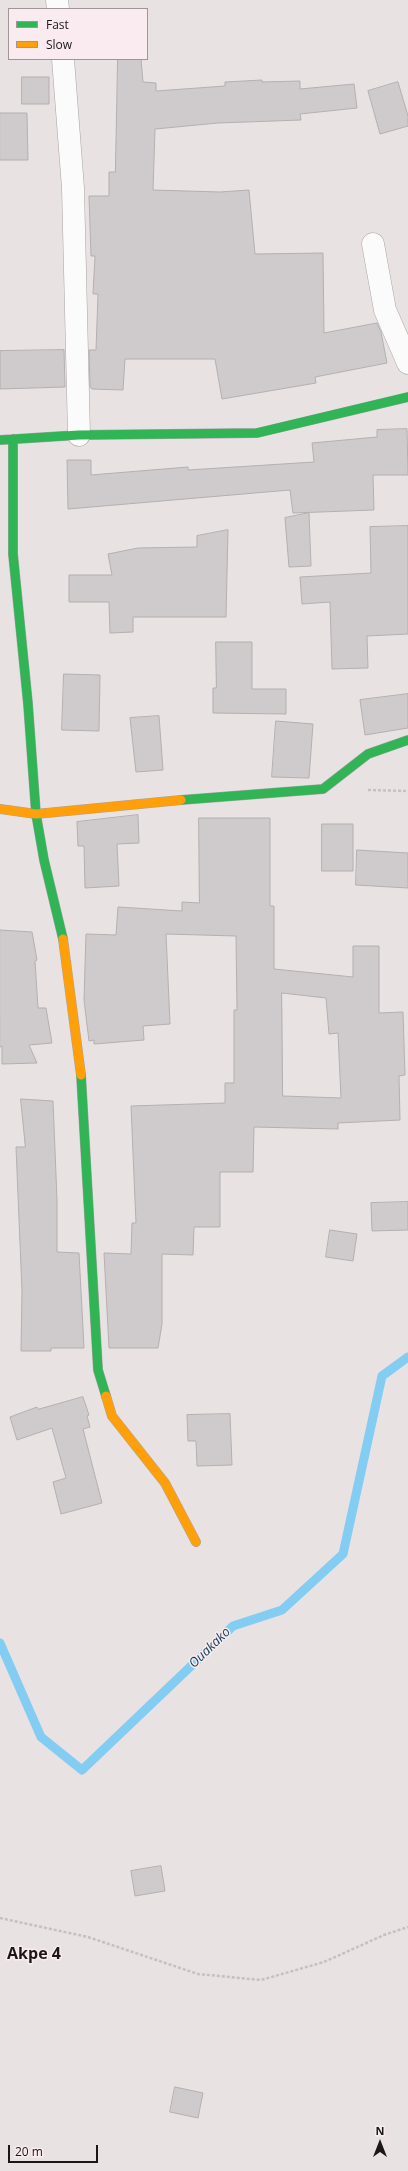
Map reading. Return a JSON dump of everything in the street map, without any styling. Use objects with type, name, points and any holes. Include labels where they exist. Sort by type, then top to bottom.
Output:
[{"type":"street","points":[[63,60],[73,188],[79,435]]},
{"type":"street","points":[[372,244],[385,310],[408,363]]},
{"type":"street","points":[[0,440],[79,435],[257,433],[408,397]]},
{"type":"street","points":[[13,439],[13,554],[28,704],[36,814],[44,860],[63,937],[82,1086],[98,1370],[112,1416],[165,1482],[196,1542]]},
{"type":"street","points":[[0,809],[36,814],[123,804],[323,789],[368,754],[408,740]]},
{"type":"path","points":[[0,1918],[88,1937],[198,1974],[261,1980],[324,1962],[384,1935],[408,1927]]},
{"type":"building","points":[[118,60],[141,60],[143,82],[156,83],[156,91],[225,86],[225,82],[262,80],[262,82],[300,81],[300,89],[354,84],[357,108],[300,114],[301,120],[218,123],[155,129],[153,190],[220,192],[249,190],[255,254],[323,253],[324,333],[377,323],[381,332],[387,363],[315,377],[316,383],[222,399],[215,359],[125,359],[123,390],[92,389],[90,387],[89,350],[96,350],[98,294],[93,294],[95,256],[91,256],[89,196],[109,196],[109,172],[115,172]]},
{"type":"building","points":[[22,77],[49,77],[49,104],[22,104]]},
{"type":"building","points":[[398,82],[408,116],[408,126],[380,134],[368,91]]},
{"type":"building","points":[[0,113],[27,113],[28,160],[0,160]]},
{"type":"building","points":[[64,350],[65,387],[0,389],[0,351]]},
{"type":"building","points":[[407,429],[408,475],[373,475],[374,510],[293,513],[290,490],[68,509],[67,460],[91,460],[91,475],[188,467],[188,470],[314,462],[312,443],[377,437],[377,430]]},
{"type":"building","points":[[309,513],[311,566],[289,567],[285,518]]},
{"type":"building","points":[[408,526],[408,634],[367,636],[368,668],[332,669],[330,602],[302,604],[300,577],[371,573],[370,527]]},
{"type":"building","points":[[228,530],[226,617],[133,617],[133,632],[110,633],[109,602],[69,602],[69,575],[112,575],[108,554],[138,548],[197,547],[197,536]]},
{"type":"building","points":[[216,642],[252,642],[252,689],[286,689],[286,714],[213,713],[213,688],[216,688]]},
{"type":"building","points":[[64,674],[100,675],[99,731],[62,730]]},
{"type":"building","points":[[408,694],[408,728],[365,735],[360,700]]},
{"type":"building","points":[[159,716],[163,770],[136,772],[130,718]]},
{"type":"building","points":[[276,721],[313,724],[309,778],[272,777]]},
{"type":"building","points":[[138,815],[139,843],[117,844],[119,886],[85,888],[84,846],[78,846],[77,822]]},
{"type":"building","points":[[199,818],[270,818],[270,906],[274,906],[274,969],[353,977],[353,946],[379,946],[379,1013],[403,1012],[405,1075],[399,1076],[400,1120],[338,1123],[338,1129],[254,1127],[253,1172],[220,1172],[220,1227],[194,1227],[193,1255],[162,1254],[162,1324],[158,1348],[109,1348],[104,1253],[131,1254],[132,1223],[136,1223],[131,1106],[225,1103],[225,1083],[234,1083],[234,1010],[237,1010],[236,936],[166,934],[170,1024],[143,1026],[144,1040],[94,1044],[94,1040],[89,1041],[84,1000],[86,934],[116,935],[118,907],[182,911],[182,902],[199,903]],"holes":[[[282,993],[326,998],[329,1034],[338,1033],[341,1098],[283,1096]]]},
{"type":"building","points":[[322,824],[353,824],[353,871],[322,871]]},
{"type":"building","points":[[357,850],[408,853],[408,888],[356,885]]},
{"type":"building","points":[[0,930],[32,932],[37,960],[35,961],[38,1008],[46,1008],[52,1043],[29,1045],[37,1063],[2,1064],[2,1046],[0,1047]]},
{"type":"building","points":[[21,1099],[53,1101],[57,1200],[57,1252],[79,1253],[84,1348],[51,1348],[51,1351],[21,1351],[22,1291],[16,1147],[25,1147]]},
{"type":"building","points":[[408,1202],[408,1230],[372,1231],[371,1203]]},
{"type":"building","points":[[330,1230],[357,1234],[353,1261],[326,1257]]},
{"type":"building","points":[[83,1397],[89,1415],[87,1416],[90,1427],[83,1429],[102,1503],[61,1514],[53,1482],[66,1478],[52,1428],[17,1440],[10,1417],[37,1407],[38,1409]]},
{"type":"building","points":[[230,1414],[232,1465],[197,1466],[196,1441],[188,1441],[187,1415]]},
{"type":"building","points":[[161,1866],[165,1891],[135,1896],[131,1871]]},
{"type":"building","points":[[175,2087],[203,2093],[198,2118],[170,2112]]},
{"type":"waterway","name":"Ouakako","points":[[0,1643],[41,1737],[82,1770],[233,1626],[282,1610],[343,1554],[382,1376],[408,1357]]},
{"type":"traffic: fast","points":[[0,440],[79,435],[257,433],[408,397]]},
{"type":"traffic: fast","points":[[13,439],[13,554],[28,704],[36,814],[44,860],[63,939]]},
{"type":"traffic: fast","points":[[181,800],[323,789],[368,754],[408,740]]},
{"type":"traffic: fast","points":[[81,1075],[98,1370],[106,1396]]},
{"type":"traffic: slow","points":[[0,809],[36,814],[181,800]]},
{"type":"traffic: slow","points":[[63,939],[81,1075]]},
{"type":"traffic: slow","points":[[106,1396],[112,1416],[165,1483],[196,1542]]},
{"type":"district","name":"Akpe 4","points":[[34,1954]]}]
